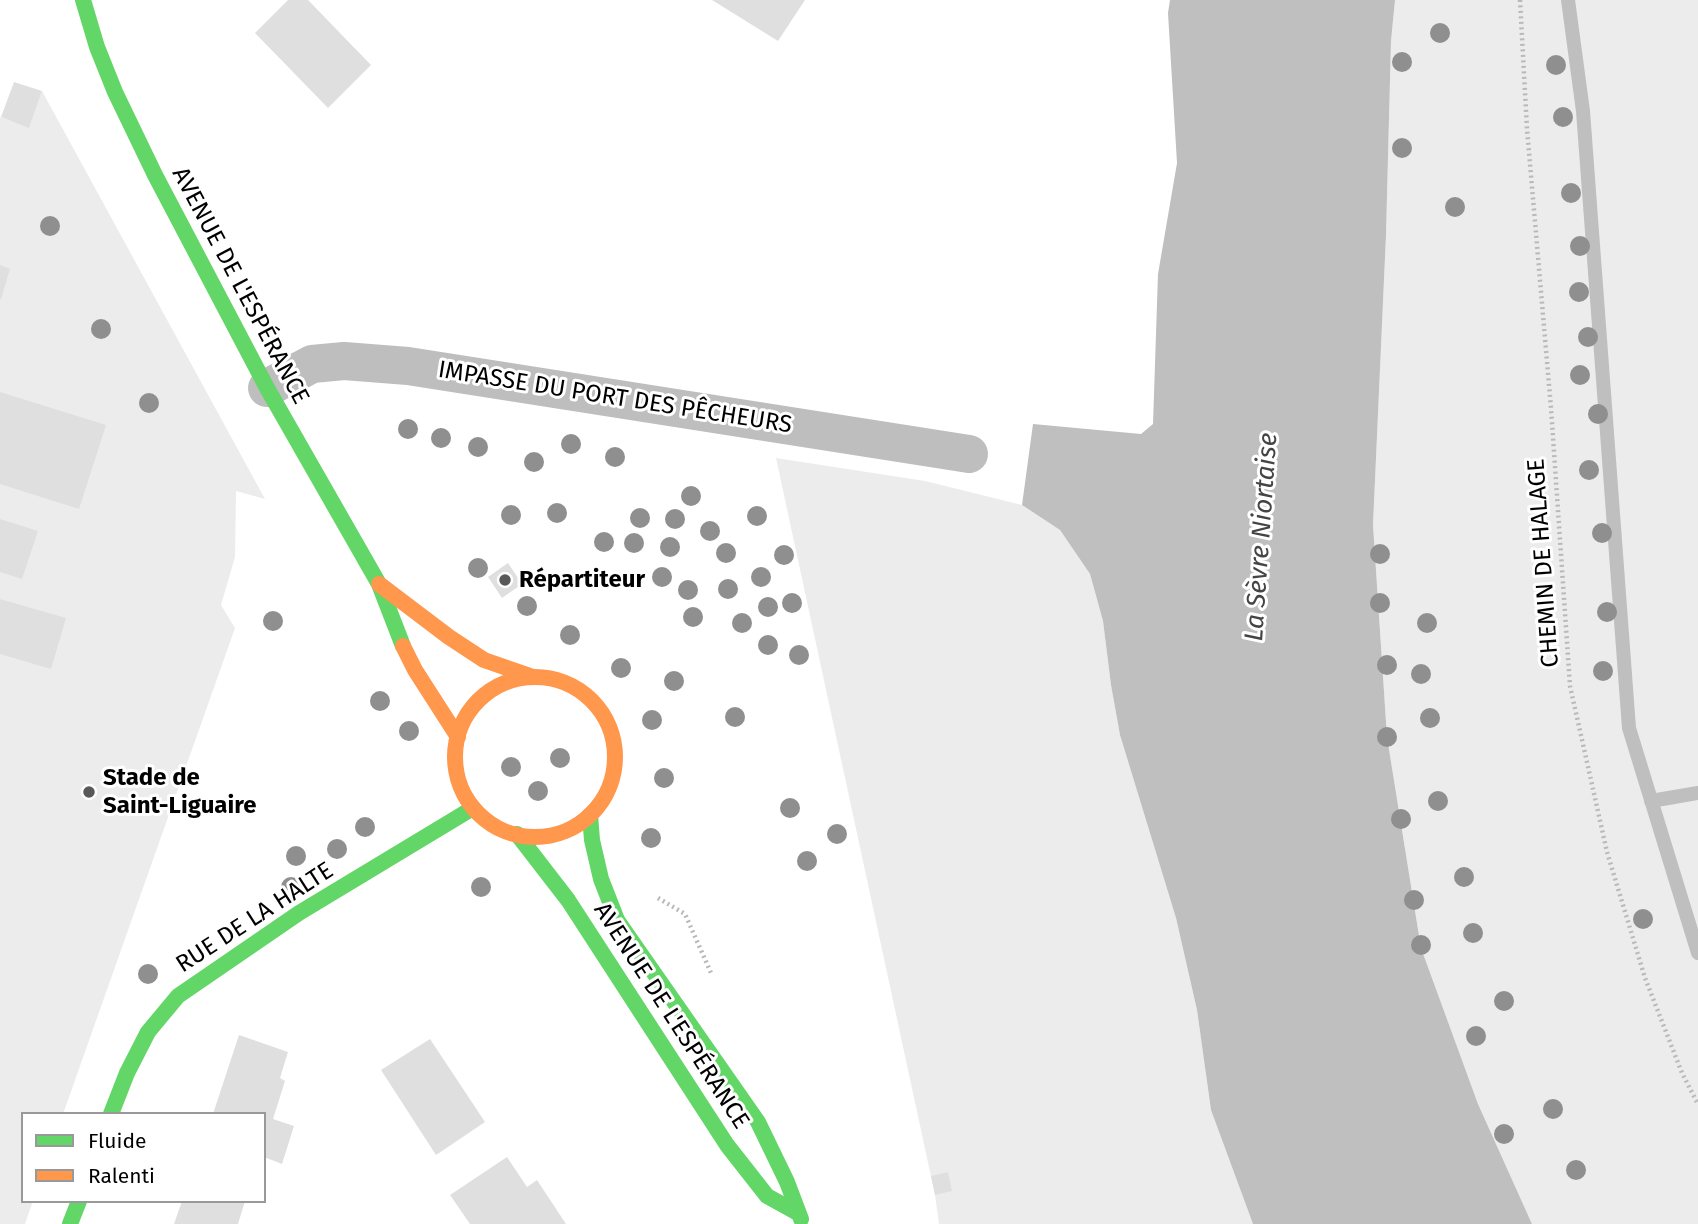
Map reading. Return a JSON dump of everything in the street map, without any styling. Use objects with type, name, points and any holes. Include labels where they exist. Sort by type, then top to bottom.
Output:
[{"type":"street","name":"AVENUE DE L'ESPÉRANCE","points":[[83,0],[97,47],[155,175],[267,388],[379,584],[402,645],[415,670],[458,737]]},
{"type":"street","name":"IMPASSE DU PORT DES PÊCHEURS","points":[[267,388],[312,363],[344,361],[408,366],[969,454]]},
{"type":"street","name":"AVENUE DE L'ESPÉRANCE","points":[[379,584],[484,660],[533,677]]},
{"type":"street","points":[[533,677],[553,678],[571,685],[594,703],[609,727],[615,764],[611,783],[590,815],[574,827],[556,834],[537,836],[501,829],[473,807],[463,792],[455,755],[465,717],[477,701],[494,688],[513,680],[533,677]]},
{"type":"street","name":"RUE DE LA HALTE","points":[[112,1112],[127,1073],[148,1032],[178,996],[299,913],[473,807]]},
{"type":"street","name":"AVENUE DE L'ESPÉRANCE","points":[[590,815],[592,840],[601,879],[617,920],[758,1122],[800,1218]]},
{"type":"street","name":"AVENUE DE L'ESPÉRANCE","points":[[517,834],[568,900],[727,1145],[767,1196],[800,1218]]},
{"type":"street","points":[[71,1224],[78,1203]]},
{"type":"path","name":"CHEMIN DE HALAGE","points":[[1520,0],[1527,129],[1551,408],[1570,686],[1607,852],[1641,966],[1682,1073],[1698,1104]]},
{"type":"shaded area","points":[[1395,0],[1698,0],[1698,1224],[1532,1224],[1478,1104],[1421,948],[1387,737],[1373,525],[1386,235],[1391,41]]},
{"type":"shaded area","name":"Stade de Saint-Liguaire","points":[[42,91],[265,499],[236,491],[235,557],[221,605],[235,628],[64,1112],[21,1112],[21,1203],[32,1203],[25,1224],[0,1224],[0,117],[29,127]]},
{"type":"shaded area","points":[[776,458],[925,481],[1022,505],[1060,530],[1090,574],[1103,621],[1120,735],[1176,918],[1197,1010],[1211,1110],[1253,1224],[939,1224],[935,1195]]},
{"type":"water","name":"La Sèvre Niortaise","points":[[1170,0],[1395,0],[1391,41],[1386,235],[1373,525],[1387,737],[1421,948],[1478,1104],[1532,1224],[1253,1224],[1211,1110],[1197,1010],[1176,918],[1120,735],[1103,621],[1090,574],[1060,530],[1022,505],[1033,424],[1141,434],[1153,424],[1158,274],[1177,163],[1168,13]]},
{"type":"building","points":[[288,0],[308,0],[371,65],[328,108],[255,33]]},
{"type":"building","points":[[712,0],[805,0],[778,41]]},
{"type":"building","points":[[14,82],[42,91],[29,128],[1,117]]},
{"type":"building","points":[[0,265],[10,269],[1,299],[0,299]]},
{"type":"building","points":[[0,392],[106,425],[79,509],[0,484]]},
{"type":"building","points":[[0,519],[38,531],[22,579],[0,572]]},
{"type":"building","name":"Répartiteur","points":[[508,563],[522,584],[502,598],[488,577]]},
{"type":"building","points":[[0,599],[66,618],[51,669],[0,654]]},
{"type":"building","points":[[239,1035],[288,1052],[280,1078],[285,1081],[273,1119],[294,1126],[282,1164],[266,1158],[266,1112],[214,1112]]},
{"type":"building","points":[[430,1039],[485,1122],[436,1155],[381,1070]]},
{"type":"building","points":[[507,1157],[527,1187],[537,1180],[566,1224],[470,1224],[450,1195]]},
{"type":"building","points":[[948,1172],[952,1191],[935,1195],[931,1176]]},
{"type":"building","points":[[181,1203],[244,1203],[238,1224],[174,1224]]},
{"type":"waterway","points":[[1568,0],[1583,111],[1629,728],[1698,953]]},
{"type":"waterway","points":[[1651,801],[1698,793]]},
{"type":"traffic: fast","points":[[83,0],[97,47],[115,92],[155,175],[267,388],[379,584],[403,646]]},
{"type":"traffic: fast","points":[[112,1112],[127,1073],[148,1032],[178,996],[299,913],[473,808]]},
{"type":"traffic: fast","points":[[590,815],[592,840],[601,879],[617,920],[758,1122],[787,1182],[801,1219]]},
{"type":"traffic: fast","points":[[517,834],[568,900],[727,1145],[767,1196],[796,1212]]},
{"type":"traffic: fast","points":[[70,1224],[78,1203]]},
{"type":"traffic: slow","points":[[379,584],[484,660],[533,677]]},
{"type":"traffic: slow","points":[[403,646],[415,670],[458,737]]},
{"type":"traffic: slow","points":[[535,677],[565,683],[591,701],[609,727],[615,757],[609,787],[591,813],[565,831],[535,837],[505,831],[479,813],[461,787],[455,757],[461,727],[479,701],[505,683],[535,677]]},
{"type":"place","name":"Répartiteur","points":[[505,580]]},
{"type":"place","name":"Stade de Saint-Liguaire","points":[[89,792]]}]
